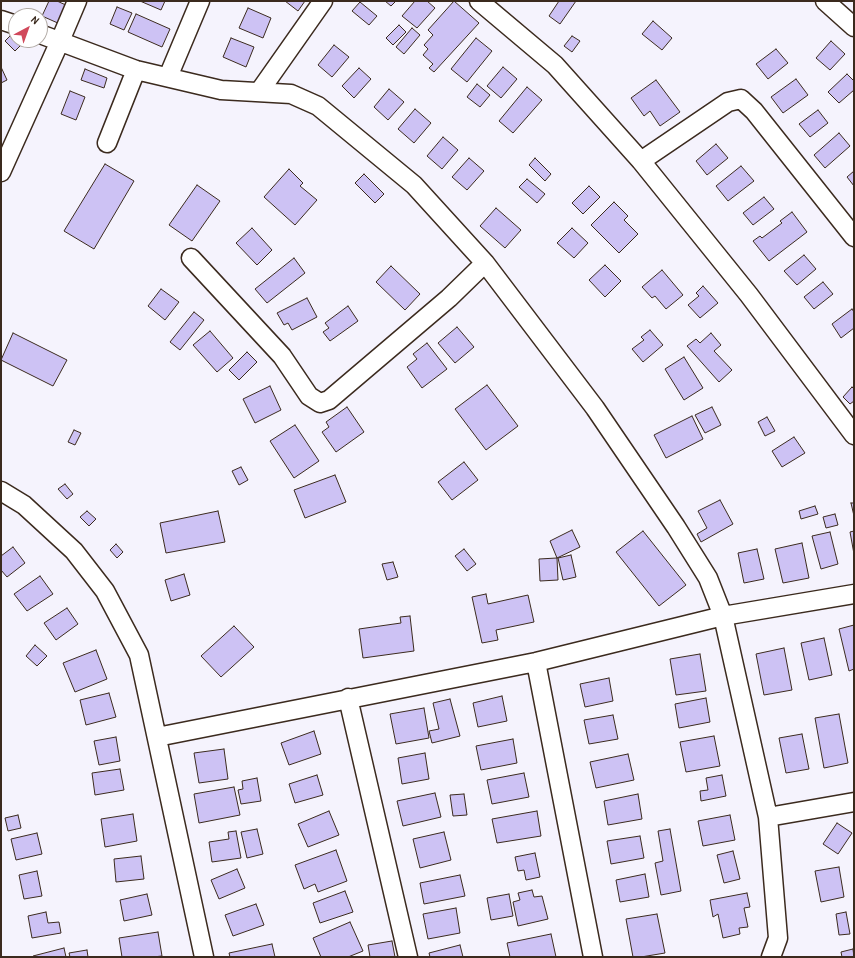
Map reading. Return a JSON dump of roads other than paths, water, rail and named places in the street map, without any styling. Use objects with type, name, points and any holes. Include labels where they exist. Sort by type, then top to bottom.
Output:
[{"type":"street","points":[[1,172],[60,42],[76,1]]},
{"type":"street","points":[[168,77],[200,1]]},
{"type":"street","points":[[259,92],[323,1]]},
{"type":"street","points":[[479,1],[555,65],[641,161],[749,295],[854,435]]},
{"type":"street","points":[[825,1],[854,27]]},
{"type":"street","points":[[48,37],[136,70],[221,90],[291,94],[318,106],[414,185],[485,263],[595,408],[676,527],[708,578],[724,616],[768,817],[778,938],[771,957]]},
{"type":"street","points":[[107,143],[136,70]]},
{"type":"street","points":[[641,161],[728,102],[740,99],[754,111],[854,237]]},
{"type":"street","points":[[191,258],[282,356],[309,396],[320,403],[329,400],[449,298],[485,263]]},
{"type":"street","points":[[1,491],[24,505],[74,551],[105,591],[139,655],[204,957]]},
{"type":"street","points":[[157,736],[536,662],[724,616],[854,594]]},
{"type":"street","points":[[536,662],[593,957]]},
{"type":"street","points":[[348,698],[408,957]]},
{"type":"street","points":[[768,817],[854,802]]}]
